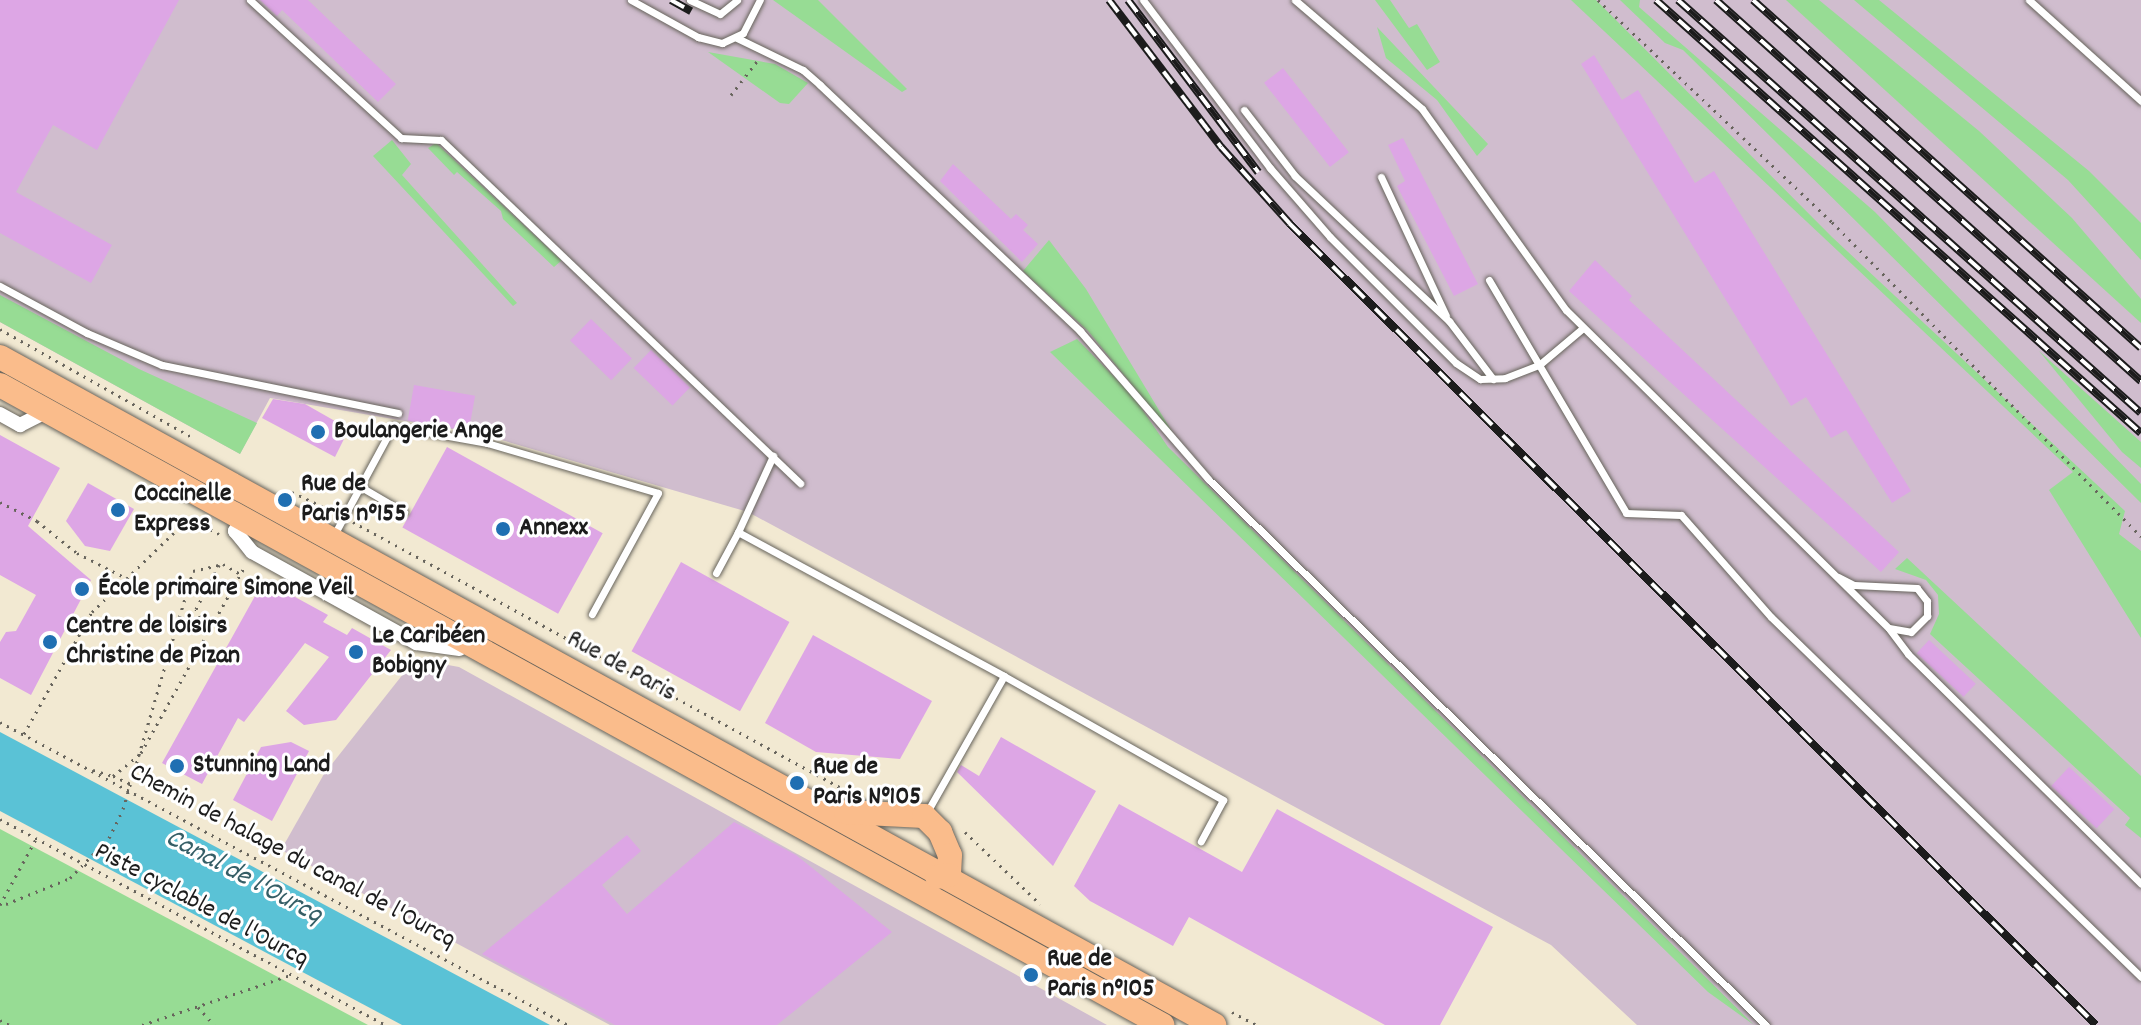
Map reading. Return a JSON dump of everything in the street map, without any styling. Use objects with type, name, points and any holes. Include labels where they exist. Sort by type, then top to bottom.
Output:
[{"type":"main road","name":"Rue de Paris","points":[[0,357],[949,875],[1222,1018]]},
{"type":"main road","name":"Rue de Paris","points":[[0,385],[1162,1025]]},
{"type":"main road","points":[[796,822],[853,836],[930,878],[949,875],[950,855],[940,832],[924,816],[832,810]]},
{"type":"street","points":[[0,414],[20,425],[48,411]]},
{"type":"street","points":[[242,518],[235,531],[252,552],[416,643],[460,649]]},
{"type":"lane","points":[[250,0],[401,138],[441,140],[800,483]]},
{"type":"lane","points":[[631,0],[707,40],[722,43],[737,38],[760,0]]},
{"type":"lane","points":[[690,0],[720,14],[737,0]]},
{"type":"lane","points":[[1143,0],[1270,168],[1330,237],[1395,296],[1456,363],[1480,379],[1493,379],[1539,365],[1583,328]]},
{"type":"lane","points":[[1295,0],[1422,109],[1583,328],[1884,622],[1896,631],[1918,628],[1928,609],[1923,594],[1909,585],[1854,585],[1838,577]]},
{"type":"lane","points":[[2029,0],[2141,101]]},
{"type":"lane","points":[[737,38],[803,70],[1080,331],[1208,479],[1766,1025]]},
{"type":"lane","points":[[1244,110],[1295,176],[1449,321],[1493,379]]},
{"type":"lane","points":[[1381,177],[1449,321]]},
{"type":"lane","points":[[1489,280],[1626,513],[1681,515],[1771,617],[2141,977]]},
{"type":"lane","points":[[0,286],[87,333],[162,365],[398,413]]},
{"type":"lane","points":[[331,540],[393,426],[487,443],[658,493],[592,614]]},
{"type":"lane","points":[[716,573],[773,456]]},
{"type":"lane","points":[[361,487],[404,512]]},
{"type":"lane","points":[[738,532],[1004,676],[1223,800],[1201,841]]},
{"type":"lane","points":[[1884,622],[1908,654],[2141,884]]},
{"type":"lane","points":[[924,816],[1004,676]]},
{"type":"path","points":[[1598,0],[1832,222],[2141,536]]},
{"type":"path","points":[[731,95],[749,72]]},
{"type":"path","points":[[0,329],[178,426],[200,443]]},
{"type":"path","points":[[278,487],[344,518],[847,790]]},
{"type":"path","points":[[0,502],[37,521],[77,553],[127,578]]},
{"type":"path","points":[[24,734],[92,612],[189,518],[252,552],[141,753],[113,776]]},
{"type":"path","points":[[0,906],[70,878],[87,865],[109,838],[131,784],[193,571],[219,565],[240,574]]},
{"type":"path","points":[[208,631],[196,609],[219,565]]},
{"type":"path","name":"Chemin de halage du canal de l'Ourcq","points":[[0,722],[568,1025]]},
{"type":"path","points":[[86,768],[131,784]]},
{"type":"path","name":"Piste cyclable de l'Ourcq","points":[[0,819],[386,1025]]},
{"type":"path","points":[[957,824],[1047,909]]},
{"type":"path","points":[[0,906],[36,839]]},
{"type":"path","points":[[142,1025],[291,975]]},
{"type":"path","points":[[198,1007],[214,1025]]},
{"type":"path","points":[[1222,1018],[1256,1025]]},
{"type":"path","points":[[0,1020],[10,1025]]},
{"type":"shaded area","points":[[0,0],[2141,0],[2141,1025],[1637,1025],[1551,945],[748,512],[481,434],[270,398],[240,454],[0,322]]},
{"type":"shaded area","points":[[415,659],[459,667],[1107,1025],[610,1025],[281,850],[324,774]]},
{"type":"green space","points":[[773,0],[818,0],[907,89],[902,92]]},
{"type":"green space","points":[[1375,0],[1390,0],[1409,28],[1417,24],[1440,62],[1427,70]]},
{"type":"green space","points":[[1571,0],[1596,0],[1832,237],[2125,511],[2119,534],[2141,551],[2141,638],[2049,490],[2073,472]]},
{"type":"green space","points":[[1620,0],[1640,0],[1639,7],[1875,212],[2141,484],[2141,503],[1683,50],[1665,43]]},
{"type":"green space","points":[[1786,0],[1819,0],[1979,131],[2072,218],[2141,299],[2141,323]]},
{"type":"green space","points":[[1854,0],[1879,0],[2089,171],[2141,223],[2141,260],[2068,180]]},
{"type":"green space","points":[[1377,27],[1488,144],[1477,156],[1437,100],[1386,58]]},
{"type":"green space","points":[[708,52],[775,64],[808,83],[789,104],[780,103]]},
{"type":"green space","points":[[392,140],[411,164],[402,175],[517,303],[513,306],[373,156]]},
{"type":"green space","points":[[436,143],[561,261],[554,267],[503,219],[501,211],[457,172],[454,175],[428,148]]},
{"type":"green space","points":[[1049,240],[1086,289],[1177,440],[1088,331],[1023,271]]},
{"type":"green space","points":[[0,295],[139,369],[257,423],[240,454],[0,322]]},
{"type":"green space","points":[[1077,339],[1133,396],[1168,447],[1754,1025],[1708,992],[1050,352]]},
{"type":"green space","points":[[2039,351],[2141,442],[2141,468],[2122,452]]},
{"type":"green space","points":[[1907,558],[2141,776],[2141,838],[2125,825],[2130,818],[1930,634],[1939,614],[1938,595],[1926,580],[1895,569]]},
{"type":"green space","points":[[0,829],[368,1025],[0,1025]]},
{"type":"water","name":"Canal de l'Ourcq","points":[[0,732],[550,1025],[402,1025],[0,811]]},
{"type":"building","points":[[0,0],[179,0],[97,150],[53,125],[16,192],[112,245],[91,283],[0,233]]},
{"type":"building","points":[[260,0],[308,0],[396,84],[378,102],[282,10],[277,16]]},
{"type":"building","points":[[1594,55],[1622,100],[1638,90],[1695,183],[1714,171],[1911,491],[1892,503],[1846,430],[1831,438],[1806,397],[1791,406],[1581,64]]},
{"type":"building","points":[[1283,68],[1349,152],[1330,167],[1264,83]]},
{"type":"building","points":[[1403,138],[1478,284],[1454,296],[1397,186],[1405,181],[1388,145]]},
{"type":"building","points":[[953,164],[1011,219],[1016,214],[1028,225],[1023,230],[1038,244],[1022,262],[940,181]]},
{"type":"building","points":[[1595,260],[1632,296],[1629,300],[1899,552],[1881,572],[1569,291]]},
{"type":"building","points":[[591,319],[632,359],[611,380],[570,341]]},
{"type":"building","points":[[651,350],[690,388],[672,405],[634,368]]},
{"type":"building","points":[[414,385],[475,396],[469,431],[408,420]]},
{"type":"building","points":[[273,399],[305,404],[349,429],[335,457],[262,418]]},
{"type":"building","points":[[0,435],[60,468],[28,526],[91,580],[31,695],[0,678],[0,642],[6,632],[16,631],[36,595],[0,575]]},
{"type":"building","name":"Annexx","points":[[447,447],[603,533],[558,614],[402,527]]},
{"type":"building","points":[[88,483],[134,509],[110,551],[85,546],[66,521]]},
{"type":"building","points":[[681,562],[789,622],[740,711],[632,651]]},
{"type":"building","points":[[264,580],[328,615],[323,622],[347,635],[352,628],[391,650],[336,720],[304,725],[286,711],[329,657],[305,643],[244,722],[238,718],[202,784],[162,763]]},
{"type":"building","points":[[813,635],[932,701],[900,759],[816,752],[765,723]]},
{"type":"building","points":[[1929,640],[1976,684],[1964,697],[1917,653]]},
{"type":"building","points":[[1001,737],[1096,791],[1053,866],[957,772],[961,765],[979,776]]},
{"type":"building","points":[[291,742],[309,751],[272,821],[233,800],[261,747]]},
{"type":"building","points":[[2069,767],[2114,809],[2097,828],[2051,786]]},
{"type":"building","points":[[1119,804],[1242,872],[1277,809],[1493,927],[1440,1025],[1385,1025],[1189,917],[1173,946],[1090,901],[1074,886]]},
{"type":"building","points":[[734,822],[796,855],[892,932],[777,1025],[615,1025],[482,954],[627,835],[641,851],[602,885],[627,914]]},
{"type":"railway","points":[[671,0],[691,11]]},
{"type":"railway","points":[[1109,0],[1221,147],[1290,224],[2096,1025]]},
{"type":"railway","points":[[1128,0],[1258,172]]},
{"type":"railway","points":[[1656,0],[2141,433]]},
{"type":"railway","points":[[1678,0],[2141,413]]},
{"type":"railway","points":[[1716,0],[2141,381]]},
{"type":"railway","points":[[1753,0],[2141,348]]},
{"type":"place","name":"Boulangerie Ange","points":[[318,432]]},
{"type":"place","name":"Rue de Paris n°155","points":[[285,500]]},
{"type":"place","name":"Coccinelle Express","points":[[118,510]]},
{"type":"place","name":"Annexx","points":[[503,529]]},
{"type":"place","name":"École primaire Simone Veil","points":[[82,589]]},
{"type":"place","name":"Centre de loisirs Christine de Pizan","points":[[50,642]]},
{"type":"place","name":"Le Caribéen Bobigny","points":[[356,652]]},
{"type":"place","name":"Stunning Land","points":[[177,766]]},
{"type":"place","name":"Rue de Paris N°105","points":[[797,783]]},
{"type":"place","name":"Rue de Paris n°105","points":[[1031,975]]}]
